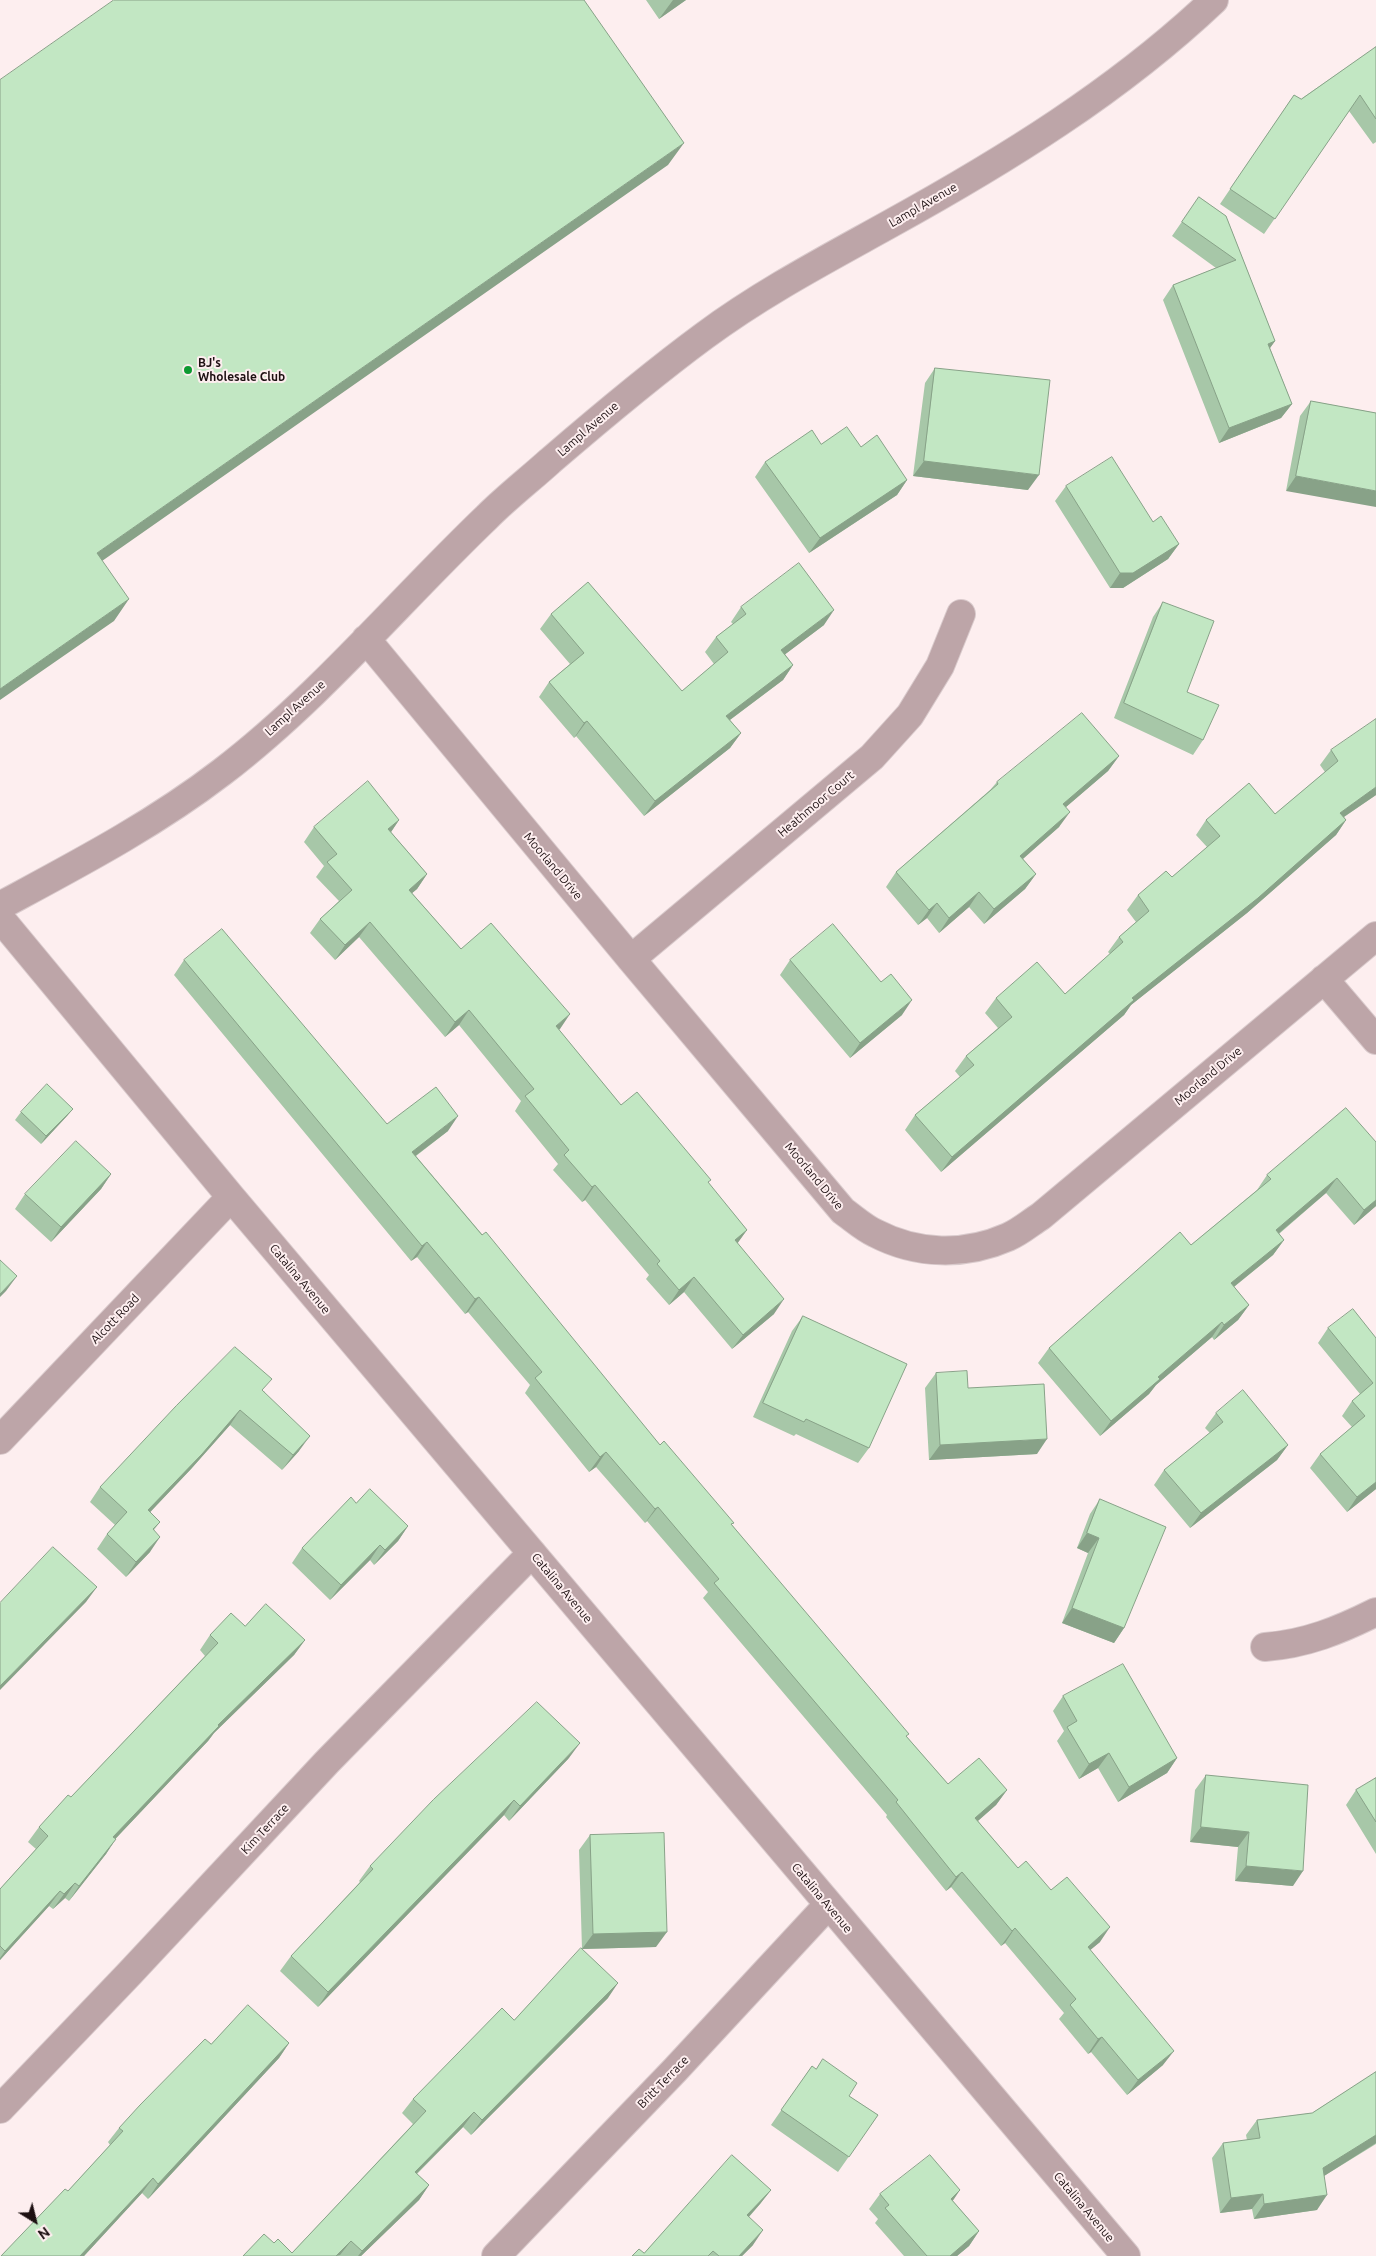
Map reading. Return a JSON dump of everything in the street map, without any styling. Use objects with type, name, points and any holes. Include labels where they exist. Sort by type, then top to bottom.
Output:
[{"type":"street","name":"Lampl Avenue","points":[[0,906],[120,841],[222,772],[301,705],[490,514],[608,411],[707,334],[813,264],[889,225],[1019,149],[1121,80],[1186,27],[1214,0]]},
{"type":"street","name":"Heathmoor Court","points":[[631,960],[872,757],[915,707],[940,666],[961,614]]},
{"type":"street","name":"Moorland Drive","points":[[366,640],[631,960],[843,1211],[873,1233],[908,1247],[937,1251],[975,1249],[1010,1236],[1041,1216],[1376,936]]},
{"type":"street","name":"Catalina Avenue","points":[[0,918],[231,1197],[1126,2256]]},
{"type":"street","points":[[1324,979],[1376,1040]]},
{"type":"street","name":"Alcott Road","points":[[0,1440],[231,1197]]},
{"type":"street","name":"Kim Terrace","points":[[0,2109],[137,1966],[327,1762],[532,1553]]},
{"type":"street","points":[[1265,1647],[1284,1646],[1338,1631],[1376,1612]]},
{"type":"street","name":"Britt Terrace","points":[[496,2256],[675,2070],[828,1904]]},
{"type":"building","name":"BJ's Wholesale Club","points":[[114,0],[584,0],[684,143],[97,553],[129,599],[0,689],[0,80]]},
{"type":"building","points":[[1376,47],[1376,119],[1360,95],[1275,219],[1230,189],[1294,95],[1301,99]]},
{"type":"building","points":[[1199,197],[1226,216],[1275,341],[1268,344],[1292,404],[1229,428],[1173,285],[1236,260],[1182,222]]},
{"type":"building","points":[[935,368],[1050,380],[1039,475],[924,461]]},
{"type":"building","points":[[1311,401],[1376,413],[1376,491],[1296,476]]},
{"type":"building","points":[[847,427],[861,447],[877,435],[907,480],[820,538],[765,462],[812,430],[821,444]]},
{"type":"building","points":[[1112,457],[1153,522],[1161,516],[1179,544],[1133,573],[1120,573],[1066,486]]},
{"type":"building","points":[[799,563],[834,610],[781,650],[793,665],[726,716],[741,733],[655,801],[587,721],[584,723],[549,682],[584,653],[551,614],[588,582],[682,691],[728,652],[716,637],[746,614],[741,607]]},
{"type":"building","points":[[1163,602],[1214,621],[1187,692],[1219,705],[1203,740],[1124,703]]},
{"type":"building","points":[[1082,713],[1119,756],[1063,804],[1070,812],[1020,856],[1036,874],[994,909],[979,892],[949,918],[937,903],[929,910],[896,872],[998,784],[997,782]]},
{"type":"building","points":[[1376,719],[1376,787],[1340,813],[1346,820],[1258,898],[1132,998],[1134,1000],[952,1157],[915,1115],[974,1065],[966,1056],[1012,1017],[996,998],[1037,962],[1065,994],[1123,942],[1119,937],[1149,911],[1138,895],[1166,871],[1172,877],[1220,836],[1206,820],[1249,783],[1275,814],[1338,761],[1331,750]]},
{"type":"building","points":[[368,781],[399,820],[388,829],[427,874],[409,890],[461,949],[491,923],[570,1014],[556,1026],[621,1105],[637,1092],[711,1180],[708,1182],[747,1230],[735,1240],[784,1299],[743,1335],[694,1277],[679,1290],[657,1264],[660,1261],[595,1185],[592,1187],[564,1155],[569,1150],[525,1096],[534,1089],[469,1010],[455,1022],[370,922],[345,945],[320,919],[352,890],[327,862],[337,854],[314,827]]},
{"type":"building","points":[[833,924],[881,982],[891,974],[912,1000],[860,1043],[790,960]]},
{"type":"building","points":[[222,929],[387,1124],[436,1087],[458,1116],[412,1152],[482,1235],[486,1232],[660,1445],[664,1441],[734,1523],[731,1524],[909,1734],[906,1736],[948,1784],[979,1758],[1007,1790],[975,1818],[1018,1868],[1026,1861],[1051,1890],[1067,1877],[1110,1927],[1088,1947],[1174,2051],[1138,2080],[1102,2037],[1098,2039],[1070,2005],[1076,1999],[1015,1928],[1012,1931],[962,1872],[956,1877],[896,1802],[898,1800],[714,1583],[719,1579],[658,1507],[655,1509],[606,1452],[600,1457],[535,1378],[542,1372],[479,1297],[475,1299],[427,1242],[422,1246],[184,960]]},
{"type":"building","points":[[47,1084],[73,1109],[46,1136],[21,1112]]},
{"type":"building","points":[[1346,1108],[1376,1142],[1376,1200],[1364,1210],[1337,1178],[1276,1230],[1284,1240],[1231,1283],[1249,1305],[1224,1325],[1222,1322],[1158,1377],[1160,1379],[1111,1421],[1049,1348],[1180,1232],[1191,1245],[1271,1179],[1267,1175]]},
{"type":"building","points":[[76,1141],[111,1174],[61,1227],[25,1194]]},
{"type":"building","points":[[0,1260],[17,1276],[0,1294]]},
{"type":"building","points":[[1353,1309],[1376,1338],[1376,1482],[1357,1497],[1320,1454],[1365,1416],[1352,1401],[1373,1383],[1328,1328]]},
{"type":"building","points":[[803,1316],[907,1364],[869,1448],[806,1419],[804,1422],[763,1403]]},
{"type":"building","points":[[235,1347],[272,1379],[262,1390],[310,1436],[293,1455],[240,1410],[202,1454],[148,1510],[160,1522],[153,1529],[160,1537],[136,1562],[107,1534],[127,1512],[100,1487],[176,1406]]},
{"type":"building","points":[[967,1371],[968,1388],[1044,1384],[1047,1439],[940,1445],[936,1373]]},
{"type":"building","points":[[1243,1390],[1288,1445],[1201,1513],[1164,1470],[1223,1422],[1216,1413]]},
{"type":"building","points":[[370,1489],[408,1526],[385,1550],[380,1545],[341,1585],[302,1548],[351,1497],[356,1503]]},
{"type":"building","points":[[1100,1499],[1166,1527],[1124,1628],[1072,1608],[1099,1538],[1087,1533]]},
{"type":"building","points":[[53,1547],[97,1587],[0,1686],[0,1603]]},
{"type":"building","points":[[266,1604],[305,1640],[218,1725],[113,1837],[116,1839],[79,1886],[75,1883],[64,1894],[60,1891],[5,1951],[0,1946],[0,1889],[48,1836],[39,1827],[68,1795],[71,1797],[218,1643],[210,1635],[231,1613],[245,1626]]},
{"type":"building","points":[[1123,1664],[1177,1758],[1129,1787],[1109,1753],[1089,1764],[1067,1727],[1077,1721],[1063,1696]]},
{"type":"building","points":[[537,1702],[580,1743],[520,1806],[514,1800],[328,1992],[291,1956],[373,1869],[370,1866],[433,1800]]},
{"type":"building","points":[[1206,1775],[1308,1785],[1303,1871],[1246,1866],[1249,1832],[1201,1827]]},
{"type":"building","points":[[1376,1778],[1376,1822],[1356,1790]]},
{"type":"building","points":[[664,1833],[667,1932],[593,1934],[590,1835]]},
{"type":"building","points":[[581,1948],[618,1983],[482,2120],[474,2112],[415,2172],[429,2185],[362,2251],[351,2241],[336,2256],[243,2256],[264,2234],[274,2243],[278,2239],[292,2253],[426,2111],[413,2099],[502,2008],[514,2020]]},
{"type":"building","points":[[248,2005],[289,2043],[158,2184],[153,2178],[80,2256],[1,2256],[65,2189],[68,2191],[123,2131],[119,2128],[140,2105],[205,2039],[211,2044]]},
{"type":"building","points":[[823,2059],[857,2083],[849,2096],[878,2115],[849,2157],[781,2110],[812,2066],[816,2069]]},
{"type":"building","points":[[1376,2072],[1376,2135],[1323,2168],[1327,2195],[1264,2204],[1263,2194],[1231,2198],[1223,2143],[1260,2138],[1257,2120],[1312,2113]]},
{"type":"building","points":[[732,2155],[771,2190],[747,2215],[763,2230],[739,2256],[719,2256],[713,2251],[708,2256],[632,2256],[639,2249],[644,2253]]},
{"type":"building","points":[[930,2155],[960,2190],[951,2199],[979,2231],[950,2256],[927,2256],[885,2208],[889,2205],[880,2194]]},
{"type":"place","name":"BJ's Wholesale Club","points":[[188,370]]}]
